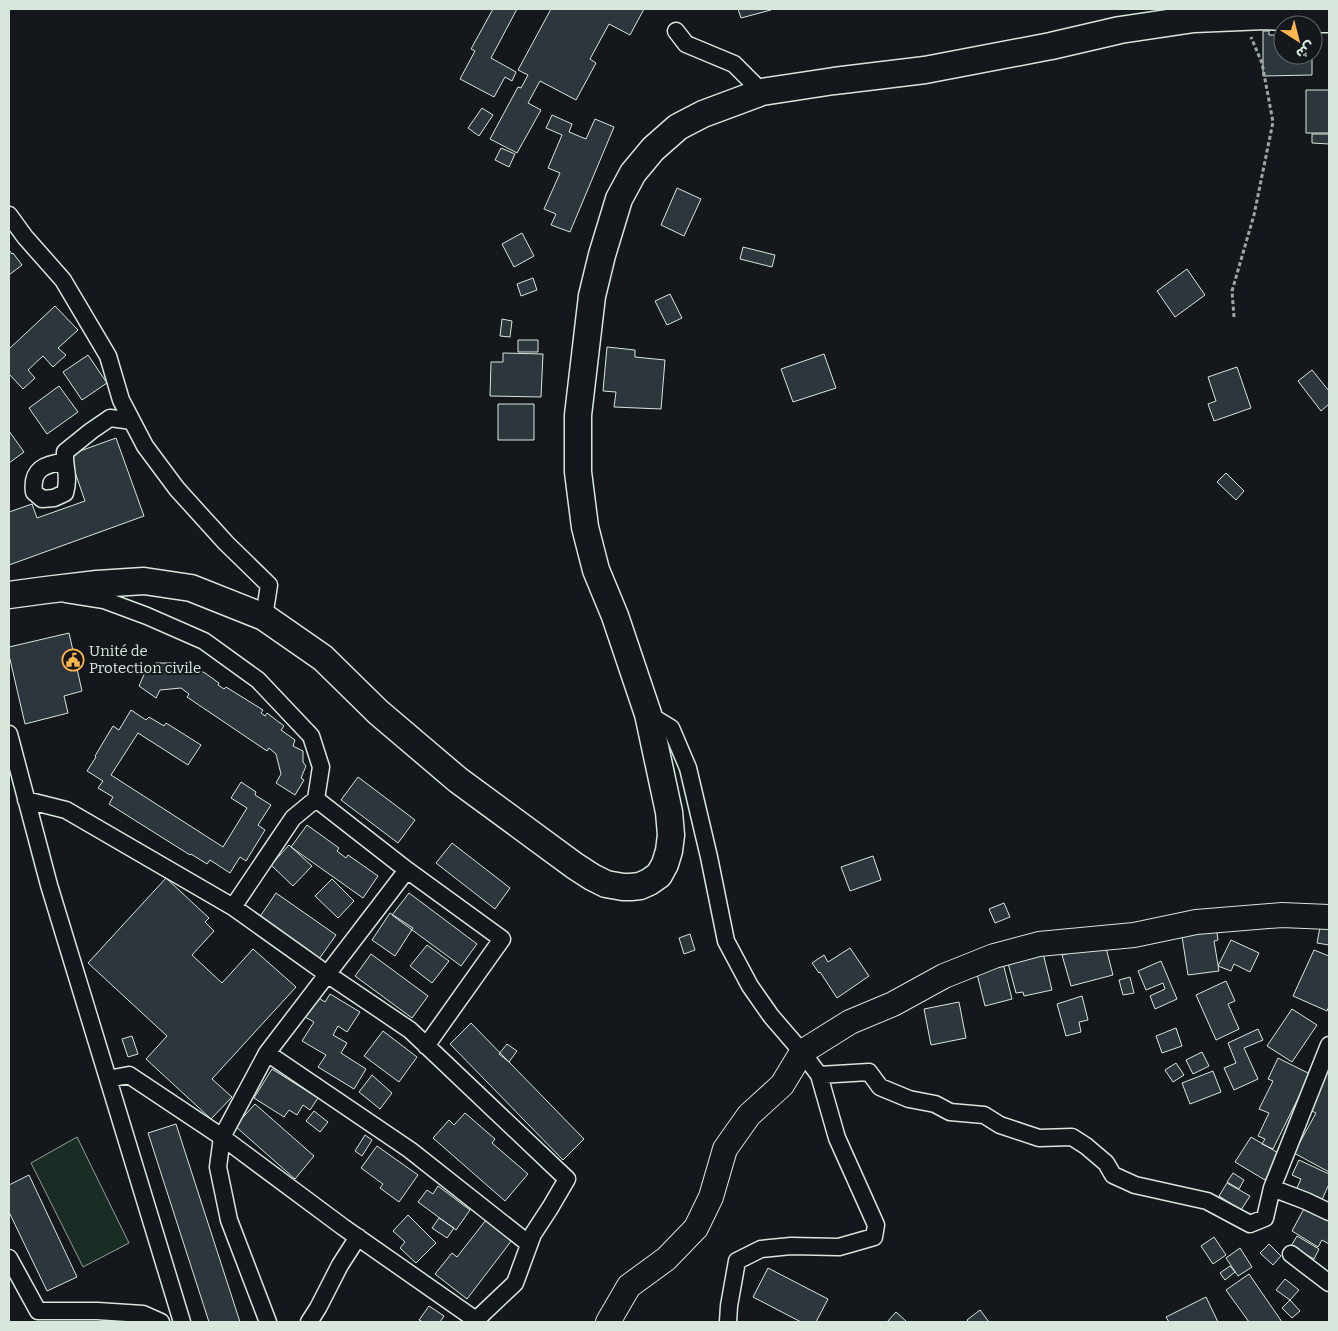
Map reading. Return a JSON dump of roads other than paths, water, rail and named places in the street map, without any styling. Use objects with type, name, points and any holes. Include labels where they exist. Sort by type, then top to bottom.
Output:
[{"type":"main road","points":[[9,596],[97,584],[144,581],[191,588],[264,617],[323,658],[378,712],[458,780],[574,866],[606,884],[631,888],[649,882],[665,864],[669,851],[672,836],[669,812],[648,714],[615,616],[596,570],[585,527],[578,472],[578,415],[592,296],[619,199],[633,174],[653,149],[678,127],[703,114],[762,92],[834,80],[925,70],[1051,46],[1120,30],[1194,19],[1265,16],[1329,19]]},
{"type":"street","points":[[676,31],[686,44],[734,64],[762,92]]},
{"type":"street","points":[[9,215],[25,237],[63,280],[108,356],[122,400],[145,446],[176,489],[226,543],[269,585],[264,617]]},
{"type":"street","points":[[64,462],[65,452],[110,418],[132,421]]},
{"type":"street","points":[[46,590],[83,598],[104,600],[147,616],[204,641],[258,680],[311,736],[321,767],[316,799],[293,818],[233,907]]},
{"type":"street","points":[[648,714],[671,728],[688,768],[726,941],[750,986],[819,1075],[837,1138],[876,1225],[874,1237],[839,1247],[791,1246],[761,1249],[737,1261],[728,1322]]},
{"type":"street","points":[[9,734],[49,886],[182,1322]]},
{"type":"street","points":[[316,799],[407,870],[502,939],[426,1046]]},
{"type":"street","points":[[26,800],[66,810],[233,907],[410,1030],[567,1179],[533,1234],[515,1283],[476,1320],[358,1237],[222,1137],[129,1074],[108,1079]]},
{"type":"street","points":[[268,1322],[230,1220],[218,1167],[222,1137],[267,1053],[407,870]]},
{"type":"street","points":[[608,1322],[630,1286],[666,1259],[696,1228],[711,1197],[725,1149],[749,1116],[782,1085],[802,1052],[850,1022],[893,1004],[944,976],[994,956],[1039,944],[1134,935],[1196,922],[1282,915],[1329,917]]},
{"type":"street","points":[[819,1075],[869,1072],[880,1087],[909,1099],[935,1104],[950,1112],[984,1115],[1000,1125],[1039,1138],[1072,1137],[1106,1163],[1114,1175],[1135,1186],[1207,1200],[1250,1224],[1265,1218],[1272,1188],[1329,1045]]},
{"type":"street","points":[[267,1053],[410,1150],[530,1244]]},
{"type":"street","points":[[1272,1188],[1329,1212]]},
{"type":"street","points":[[309,1322],[340,1265],[358,1237]]},
{"type":"street","points":[[1291,1254],[1329,1283]]},
{"type":"street","points":[[9,1258],[38,1311],[97,1311],[143,1314],[161,1322]]},
{"type":"place","name":"Unité de Protection civile","points":[[73,660]]}]
